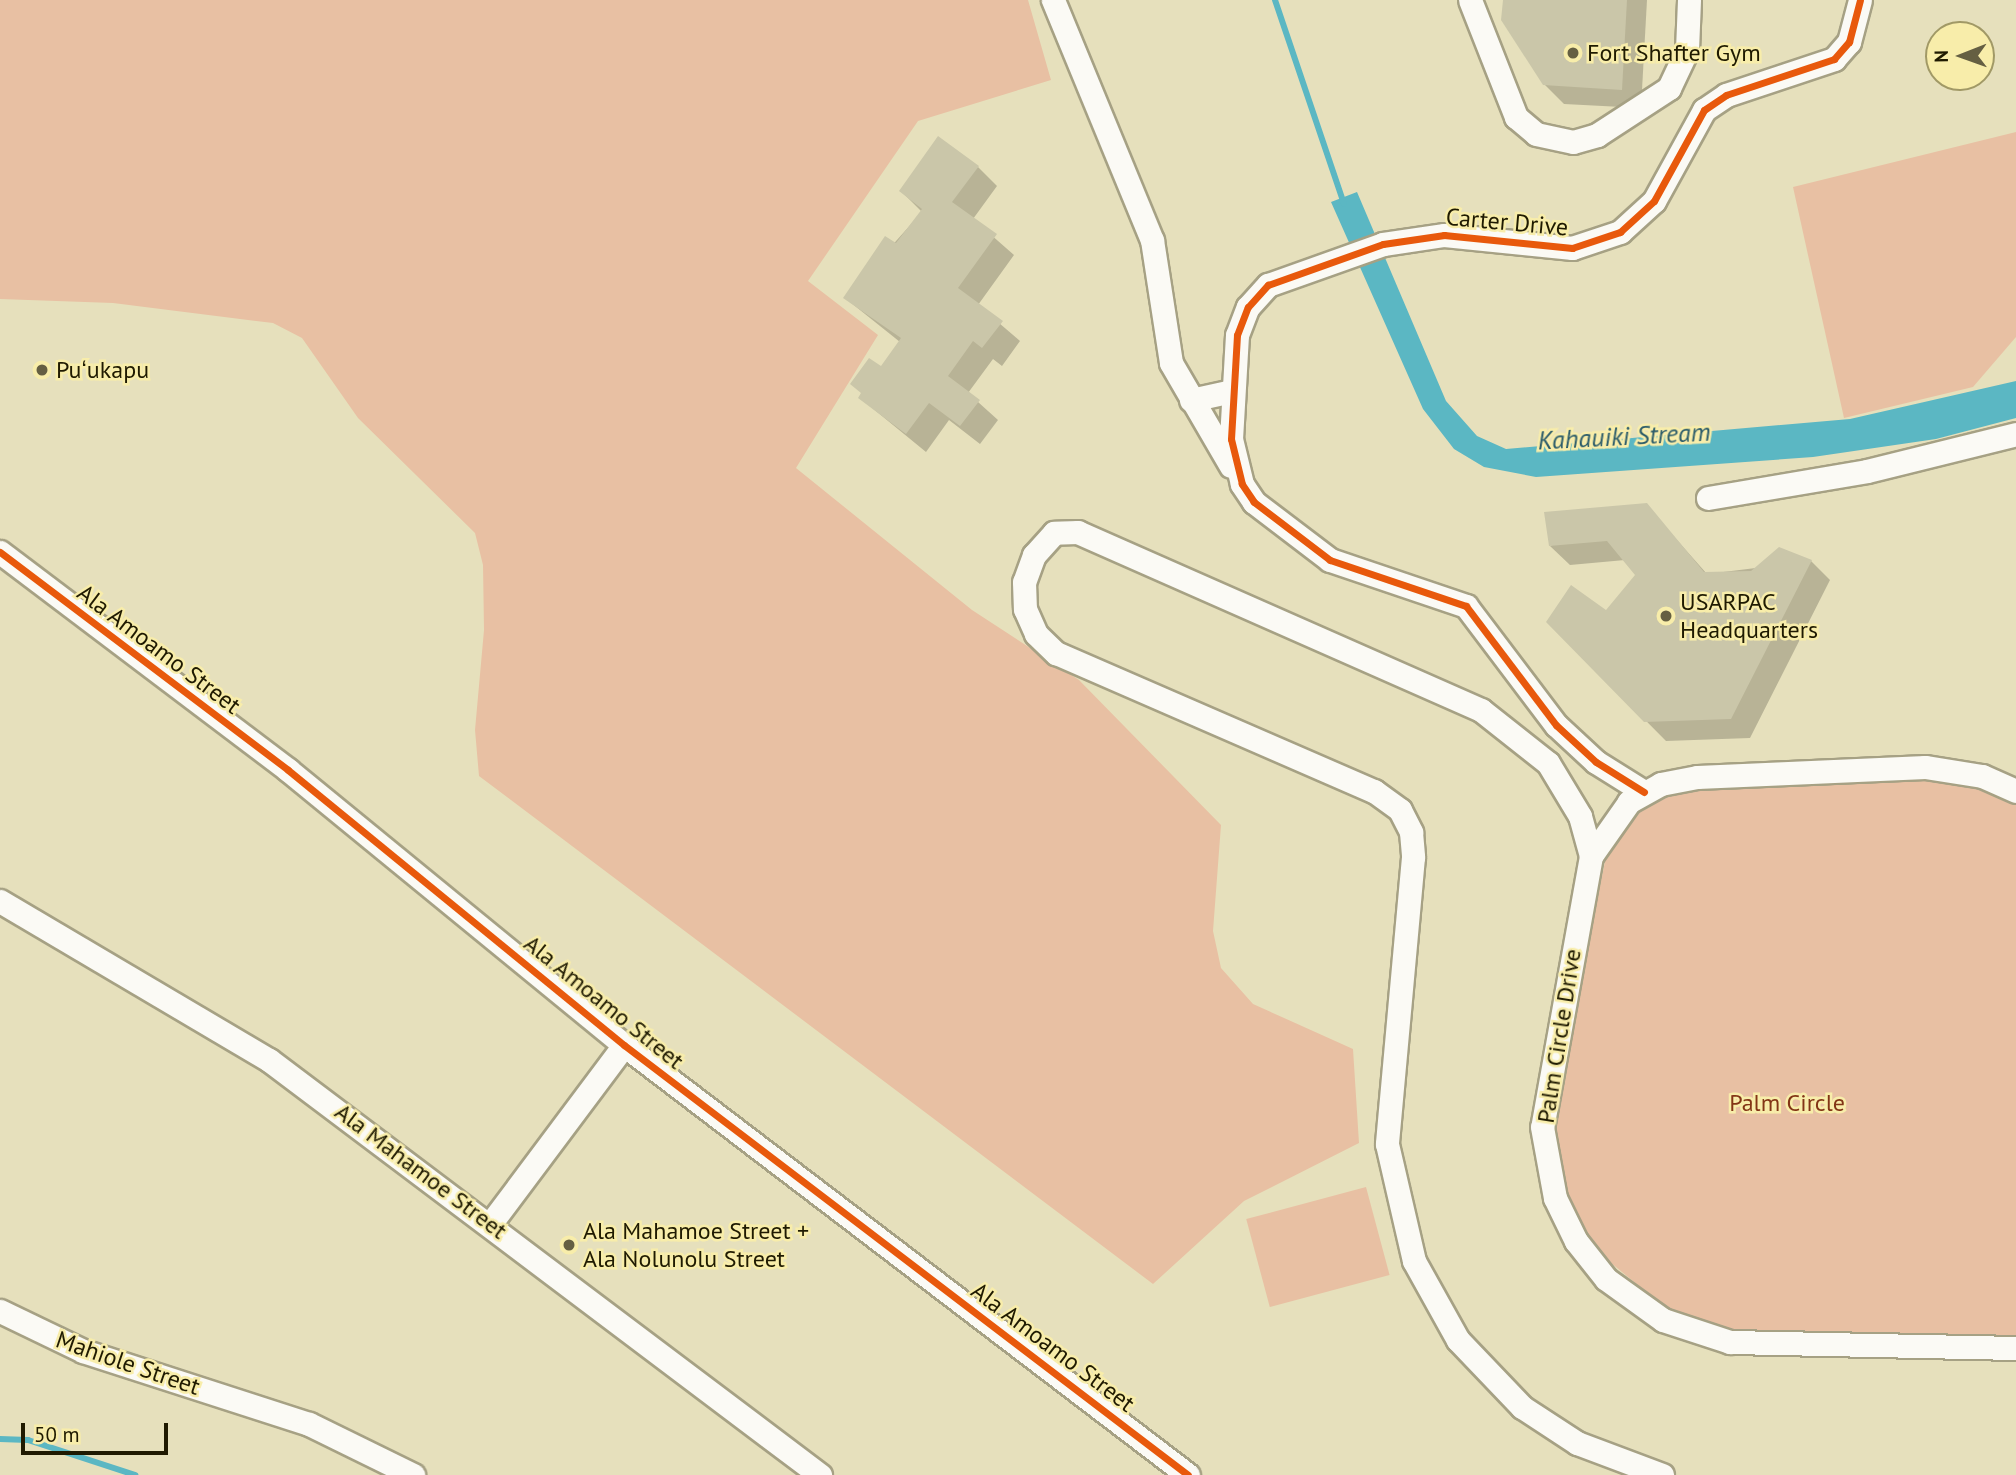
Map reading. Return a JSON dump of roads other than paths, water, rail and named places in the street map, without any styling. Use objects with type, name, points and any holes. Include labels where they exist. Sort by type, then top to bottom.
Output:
[{"type":"street","points":[[1053,0],[1152,240],[1170,356],[1191,400],[1242,484]]},
{"type":"street","points":[[1470,0],[1516,117],[1536,134],[1573,142],[1597,135],[1668,88],[1688,50],[1689,0]]},
{"type":"street","name":"Carter Drive","points":[[1644,792],[1575,744],[1476,613],[1446,595],[1318,554],[1269,518],[1242,484],[1231,439],[1237,335],[1257,295],[1282,276],[1383,244],[1444,235],[1572,248],[1612,236],[1654,201],[1704,110],[1726,95],[1834,59],[1849,42],[1860,0]]},
{"type":"street","points":[[1191,400],[1232,391]]},
{"type":"street","points":[[1708,498],[1867,471],[2016,434]]},
{"type":"street","points":[[1591,856],[1580,816],[1548,763],[1481,710],[1078,532],[1046,538],[1029,564],[1025,609],[1036,634],[1056,653],[1384,796],[1400,810],[1413,857],[1387,1144],[1414,1261],[1458,1340],[1522,1407],[1577,1443],[1662,1475]]},
{"type":"street","name":"Ala Amoamo Street","points":[[0,552],[288,770],[624,1045],[1188,1475]]},
{"type":"street","points":[[1548,763],[1575,744]]},
{"type":"street","name":"Palm Circle Drive","points":[[2016,791],[1982,776],[1925,768],[1697,777],[1644,792],[1615,815],[1591,856],[1542,1127],[1555,1198],[1590,1261],[1623,1295],[1663,1320],[1730,1342],[2016,1348]]},
{"type":"street","name":"Ala Mahamoe Street","points":[[0,901],[269,1060],[491,1223],[820,1475]]},
{"type":"street","points":[[491,1223],[624,1045]]},
{"type":"street","name":"Mahiole Street","points":[[0,1311],[83,1351],[309,1424],[413,1475]]},
{"type":"water","points":[[1357,192],[1446,401],[1477,436],[1506,449],[1850,419],[2016,381],[2016,418],[1936,439],[1813,457],[1536,477],[1484,467],[1454,449],[1423,409],[1331,202]]},
{"type":"waterway","name":"Kahauiki Stream","points":[[1275,0],[1344,204]]},
{"type":"waterway","points":[[0,1439],[28,1440],[135,1475]]},
{"type":"place","name":"Fort Shafter Gym","points":[[1573,53]]},
{"type":"place","name":"Puʻukapu","points":[[42,370]]},
{"type":"place","name":"USARPAC Headquarters","points":[[1666,616]]},
{"type":"place","name":"Ala Mahamoe Street + Ala Nolunolu Street","points":[[569,1245]]},
{"type":"park label","name":"Palm Circle","points":[[1787,1103]]}]
